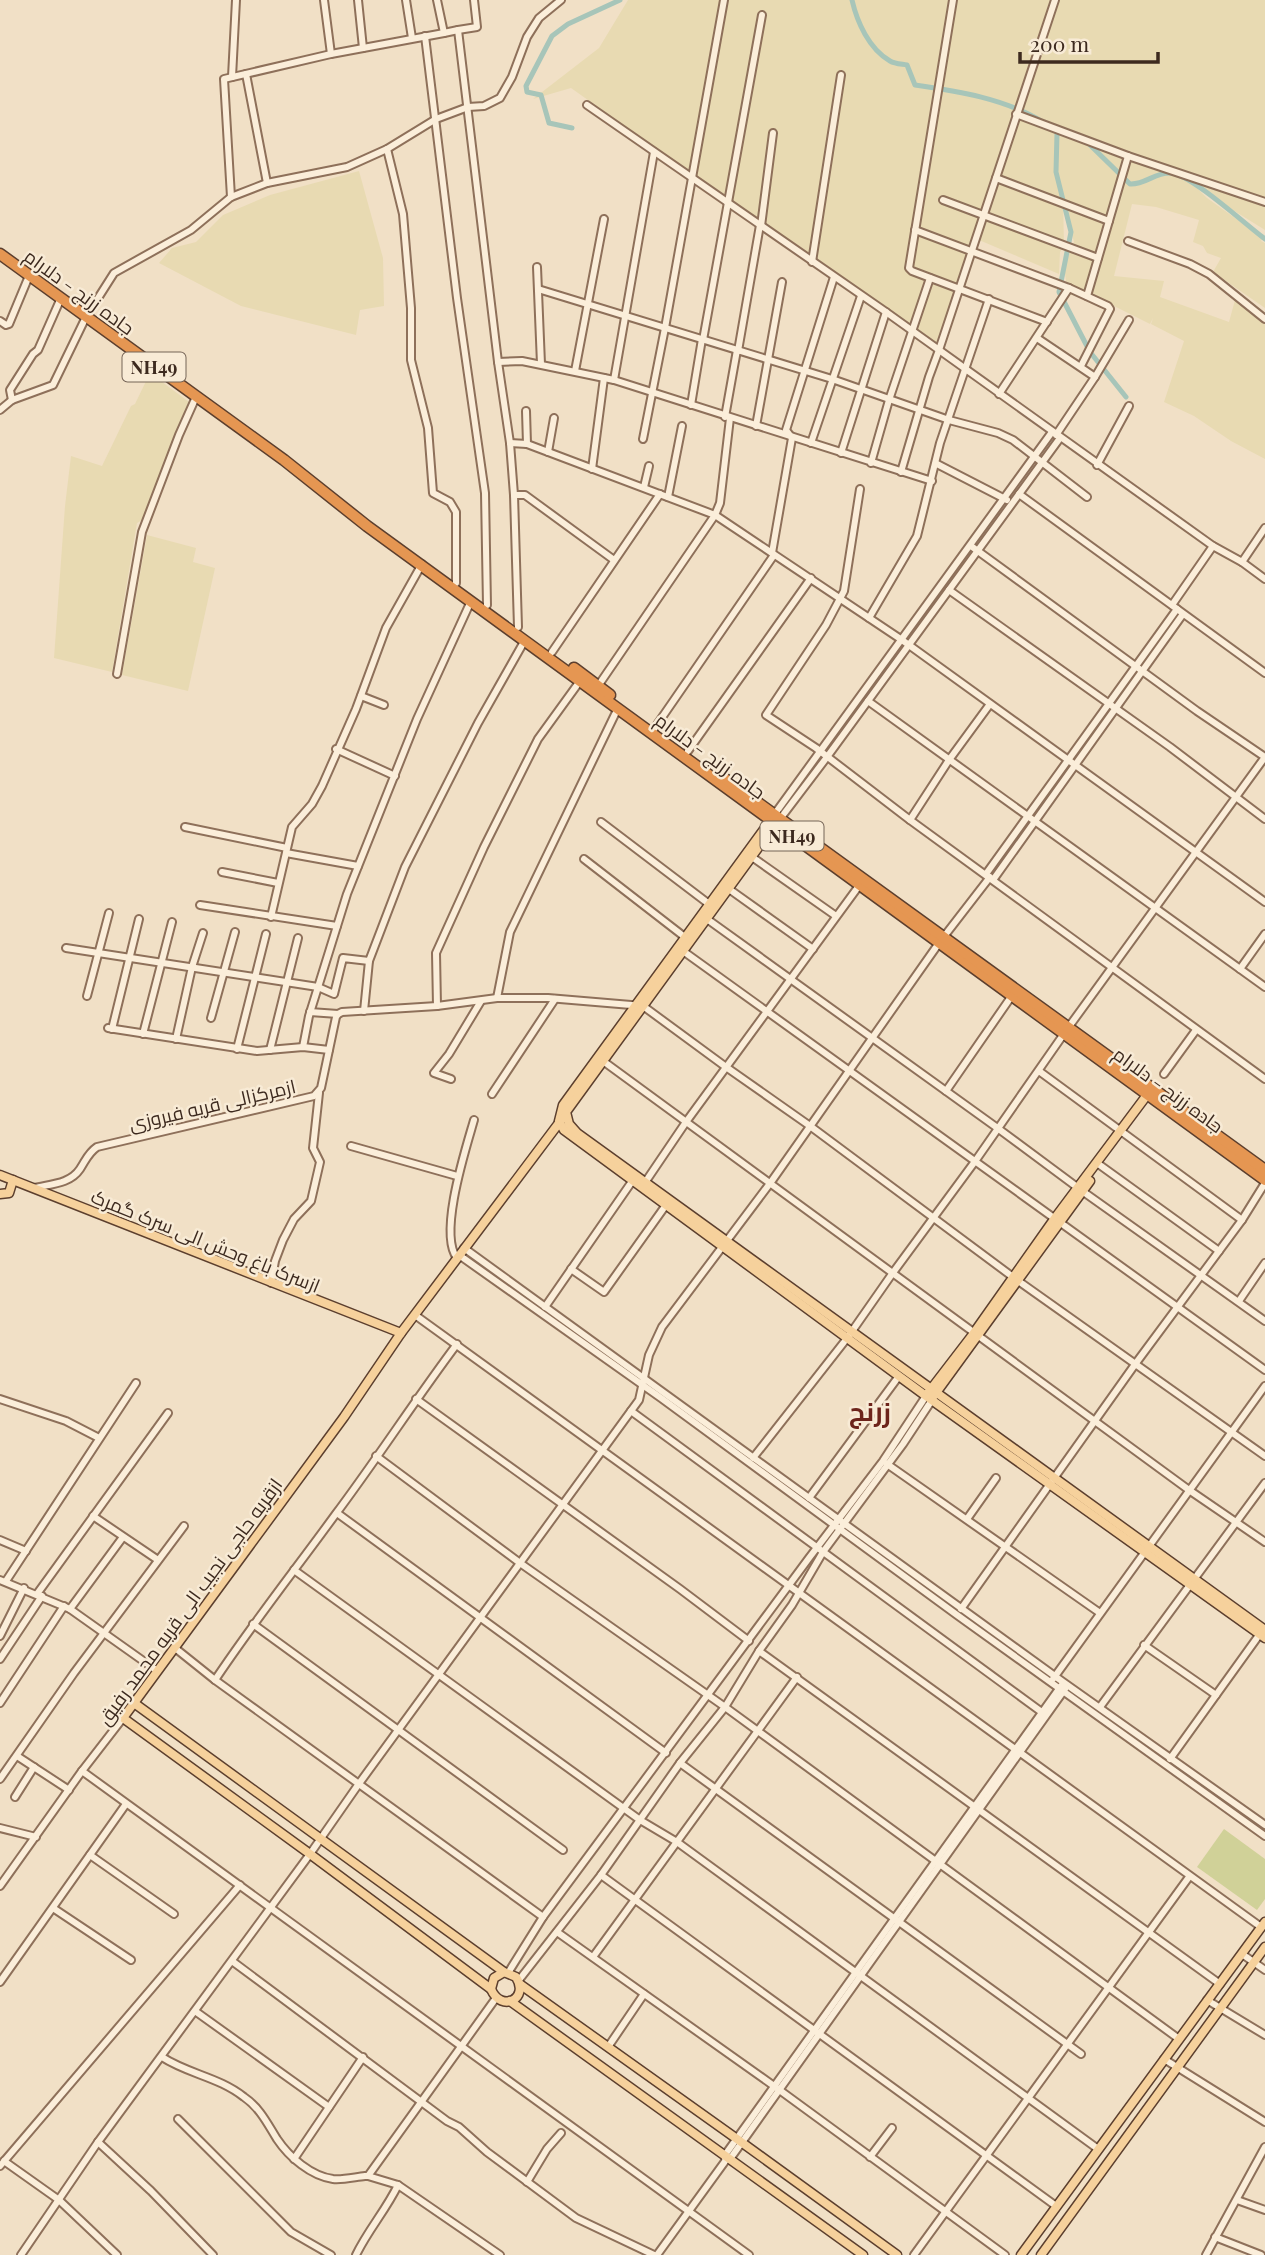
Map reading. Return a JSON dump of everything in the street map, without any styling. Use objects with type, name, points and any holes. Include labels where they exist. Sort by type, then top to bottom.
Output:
[{"type":"highway","name":"جاده زرنج - دلارام","points":[[0,254],[309,479],[329,498],[579,681],[1152,1093],[1265,1170]]},
{"type":"highway","name":"جاده زرنج - دلارام","points":[[309,479],[323,486],[654,729],[688,751],[775,820]]},
{"type":"highway","name":"جاده زرنج - دلارام","points":[[942,940],[1011,997],[1066,1031]]},
{"type":"highway","name":"جاده زرنج - دلارام","points":[[1152,1093],[1265,1182]]},
{"type":"main road","points":[[723,1243],[564,1130],[563,1105],[707,919],[775,820]]},
{"type":"main road","points":[[562,1119],[709,904],[775,820]]},
{"type":"main road","points":[[931,1394],[1152,1093]]},
{"type":"main road","points":[[562,1119],[644,1185],[723,1243],[1264,1632]]},
{"type":"main road","name":"ازقریه حاجی نجیب الی قریه محمد رفیق","points":[[123,1718],[344,1417],[401,1333],[562,1119]]},
{"type":"main road","name":"ازسرک باغ وحش الی سرک گمرک","points":[[0,1175],[401,1333]]},
{"type":"main road","points":[[0,1194],[9,1193],[13,1181]]},
{"type":"main road","points":[[850,1334],[899,1376],[931,1394]]},
{"type":"main road","points":[[134,1703],[897,2255]]},
{"type":"main road","points":[[123,1718],[491,1989],[500,2001],[510,2001],[863,2255]]},
{"type":"main road","points":[[1021,2255],[1263,1924]]},
{"type":"main road","points":[[1041,2255],[1265,1947]]},
{"type":"main road","points":[[491,1989],[494,1978],[506,1973]]},
{"type":"main road","points":[[510,2001],[518,1995],[520,1983]]},
{"type":"main road","points":[[1095,2153],[1105,2166]]},
{"type":"street","points":[[232,77],[236,0]]},
{"type":"street","points":[[324,0],[331,54]]},
{"type":"street","points":[[358,0],[363,48]]},
{"type":"street","points":[[406,0],[412,37]]},
{"type":"street","points":[[437,0],[444,33]]},
{"type":"street","points":[[231,197],[223,82],[225,78],[412,37],[477,27],[474,0]]},
{"type":"street","points":[[0,411],[12,400],[52,385],[86,317],[114,273],[191,230],[231,197],[267,183],[347,167],[387,149],[436,119],[468,107],[484,106],[500,98],[512,77],[527,37],[538,19],[561,0]]},
{"type":"street","points":[[643,439],[724,0]]},
{"type":"street","points":[[953,0],[909,268],[1047,322]]},
{"type":"street","points":[[901,472],[929,377],[1055,0]]},
{"type":"street","points":[[691,405],[762,15]]},
{"type":"street","points":[[458,30],[510,443],[517,627]]},
{"type":"street","points":[[425,36],[457,298],[485,493],[487,605]]},
{"type":"street","points":[[246,74],[267,183]]},
{"type":"street","points":[[812,262],[841,75]]},
{"type":"street","points":[[587,105],[886,312],[1097,465],[1265,579]]},
{"type":"street","points":[[1018,110],[1128,156],[1265,202]]},
{"type":"street","points":[[598,686],[715,515],[720,503],[727,417],[773,133]]},
{"type":"street","points":[[387,149],[402,214],[411,308],[411,360],[429,428],[433,493],[450,502],[456,512],[456,583]]},
{"type":"street","points":[[614,380],[654,152]]},
{"type":"street","points":[[1087,296],[1128,156]]},
{"type":"street","points":[[996,178],[1109,221]]},
{"type":"street","points":[[943,200],[1098,258]]},
{"type":"street","points":[[575,371],[604,219]]},
{"type":"street","points":[[915,230],[1069,288],[1108,306],[1110,309],[1081,366]]},
{"type":"street","points":[[1128,241],[1209,274],[1265,319]]},
{"type":"street","points":[[537,267],[541,364]]},
{"type":"street","points":[[0,321],[9,324],[29,276]]},
{"type":"street","points":[[654,729],[773,554],[792,438],[786,430],[834,276]]},
{"type":"street","points":[[871,463],[930,278]]},
{"type":"street","points":[[756,426],[782,282]]},
{"type":"street","points":[[999,394],[1069,288]]},
{"type":"street","points":[[538,289],[998,433],[1013,440],[1087,497]]},
{"type":"street","points":[[811,443],[861,296]]},
{"type":"street","points":[[12,400],[10,390],[38,350],[61,298]]},
{"type":"street","points":[[869,618],[917,536],[937,464],[940,443],[989,299]]},
{"type":"street","points":[[841,453],[886,312]]},
{"type":"street","points":[[775,820],[827,757],[1042,463],[1056,435],[1096,377],[1129,320]]},
{"type":"street","points":[[1037,338],[1096,377]]},
{"type":"street","points":[[498,362],[522,360],[614,380],[932,481]]},
{"type":"street","points":[[592,469],[604,378]]},
{"type":"street","points":[[117,674],[142,532],[196,397]]},
{"type":"street","points":[[1097,465],[1129,406]]},
{"type":"street","points":[[526,411],[527,444]]},
{"type":"street","points":[[548,452],[554,418]]},
{"type":"street","points":[[668,497],[682,426]]},
{"type":"street","points":[[775,820],[820,751],[1035,457],[1056,435]]},
{"type":"street","points":[[510,443],[527,444],[715,515],[841,597],[1077,764],[1265,902]]},
{"type":"street","points":[[937,464],[1013,503]]},
{"type":"street","points":[[644,487],[649,466]]},
{"type":"street","points":[[860,489],[845,591],[826,625],[766,715],[820,751],[910,820],[1265,1079]]},
{"type":"street","points":[[552,652],[660,494]]},
{"type":"street","points":[[1019,494],[1265,673]]},
{"type":"street","points":[[514,495],[525,495],[614,560]]},
{"type":"street","points":[[1242,562],[1265,528]]},
{"type":"street","points":[[753,1458],[850,1334],[1265,757],[971,545]]},
{"type":"street","points":[[990,877],[1028,816],[1136,666],[1213,546]]},
{"type":"street","points":[[271,917],[292,827],[312,804],[322,786],[386,628],[422,564]]},
{"type":"street","points":[[688,751],[811,578]]},
{"type":"street","points":[[949,590],[1117,709],[1265,819]]},
{"type":"street","points":[[303,1047],[310,1012],[358,866],[417,719],[471,601]]},
{"type":"street","points":[[21,2255],[97,2142],[271,1908],[639,1400],[649,1355],[663,1327],[771,1182],[942,940],[1077,764],[1183,614]]},
{"type":"street","points":[[365,1011],[369,961],[405,867],[478,723],[525,640]]},
{"type":"street","points":[[437,1006],[436,953],[484,846],[538,739],[579,681]]},
{"type":"street","points":[[361,695],[384,705]]},
{"type":"street","points":[[868,701],[1265,987]]},
{"type":"street","points":[[910,820],[990,704]]},
{"type":"street","points":[[497,998],[510,932],[618,708]]},
{"type":"street","points":[[336,749],[395,776]]},
{"type":"street","points":[[601,822],[709,904]]},
{"type":"street","points":[[185,827],[358,866]]},
{"type":"street","points":[[752,857],[836,916]]},
{"type":"street","points":[[584,859],[686,937]]},
{"type":"street","points":[[222,872],[278,883]]},
{"type":"street","points":[[644,1185],[685,1122],[862,882]]},
{"type":"street","points":[[729,888],[813,948]]},
{"type":"street","points":[[200,905],[337,926]]},
{"type":"street","points":[[87,996],[110,913]]},
{"type":"street","points":[[139,919],[110,1028],[237,1048],[270,1050],[303,1047],[329,1050]]},
{"type":"street","points":[[707,919],[1265,1321]]},
{"type":"street","points":[[143,1034],[172,922]]},
{"type":"street","points":[[211,1018],[235,932]]},
{"type":"street","points":[[176,1039],[192,967],[203,933]]},
{"type":"street","points":[[237,1048],[266,934]]},
{"type":"street","points":[[1240,969],[1265,934]]},
{"type":"street","points":[[270,1050],[298,938]]},
{"type":"street","points":[[66,948],[318,987],[334,994],[343,958],[369,961]]},
{"type":"street","points":[[683,951],[1265,1370]]},
{"type":"street","points":[[946,1091],[1011,997]]},
{"type":"street","points":[[310,1012],[338,1014],[497,998],[555,999],[640,1006],[1265,1456]]},
{"type":"street","points":[[492,1094],[555,999]]},
{"type":"street","points":[[451,1079],[434,1073],[449,1054],[481,1000]]},
{"type":"street","name":"ازمرکزالی قریه فیروزی","points":[[34,1188],[67,1180],[79,1170],[90,1152],[97,1147],[314,1096],[319,1093],[338,1014]]},
{"type":"street","points":[[1164,1074],[1196,1030]]},
{"type":"street","points":[[603,1061],[1189,1490],[1265,1542]]},
{"type":"street","points":[[1040,1071],[1242,1220]]},
{"type":"street","points":[[271,1283],[283,1240],[294,1219],[309,1205],[313,1195],[320,1162],[313,1149],[319,1093]]},
{"type":"street","points":[[474,1120],[457,1176],[452,1249],[545,1307],[644,1378],[961,1609],[1166,1765],[1265,1836]]},
{"type":"street","points":[[351,1146],[457,1176]]},
{"type":"street","points":[[1098,1165],[1219,1251]]},
{"type":"street","points":[[545,1307],[633,1180]]},
{"type":"street","points":[[961,1609],[1177,1306],[1242,1220],[1265,1182]]},
{"type":"street","points":[[571,1269],[604,1292],[666,1205]]},
{"type":"street","points":[[460,1254],[836,1528],[1053,1679]]},
{"type":"street","points":[[1239,1301],[1265,1263]]},
{"type":"street","points":[[415,1315],[1018,1750],[1189,1877],[1263,1924]]},
{"type":"street","points":[[215,1681],[253,1624],[337,1513],[457,1344]]},
{"type":"street","points":[[809,1498],[899,1376]]},
{"type":"street","points":[[136,1383],[26,1551],[3,1580],[67,1608],[156,1670]]},
{"type":"street","points":[[1053,1679],[1265,1386]]},
{"type":"street","points":[[520,1983],[680,1763],[725,1707],[759,1651],[800,1592],[836,1528],[886,1463],[931,1394]]},
{"type":"street","points":[[0,1399],[66,1421],[99,1438]]},
{"type":"street","points":[[416,1399],[749,1641]]},
{"type":"street","points":[[631,1411],[1043,1713]]},
{"type":"street","points":[[0,1659],[93,1516],[168,1413]]},
{"type":"street","points":[[376,1456],[1179,2039]]},
{"type":"street","points":[[886,1463],[1100,1614]]},
{"type":"street","points":[[967,1519],[996,1478]]},
{"type":"street","points":[[1100,1707],[1265,1483]]},
{"type":"street","points":[[337,1513],[666,1753]]},
{"type":"street","points":[[93,1516],[158,1560]]},
{"type":"street","points":[[0,1779],[74,1673],[184,1526]]},
{"type":"street","points":[[506,1973],[543,1917],[624,1807],[817,1547],[836,1528]]},
{"type":"street","points":[[0,1703],[67,1608],[123,1537]]},
{"type":"street","points":[[0,1540],[26,1551]]},
{"type":"street","points":[[294,1570],[640,1820],[677,1842],[1028,2099],[1095,2153]]},
{"type":"street","points":[[10,1644],[0,1637],[24,1588]]},
{"type":"street","points":[[253,1624],[563,1850]]},
{"type":"street","points":[[1166,1765],[1264,1632]]},
{"type":"street","points":[[1144,1646],[1216,1695]]},
{"type":"street","points":[[175,1648],[215,1681],[543,1917]]},
{"type":"street","points":[[759,1651],[1220,1983]]},
{"type":"street","points":[[593,1957],[797,1677]]},
{"type":"street","points":[[1018,1750],[1063,1687]]},
{"type":"street","points":[[232,1961],[447,2121],[459,2127],[527,2182],[592,2227],[656,2255],[1063,1687]]},
{"type":"street","points":[[1063,1687],[1100,1707],[1265,1825]]},
{"type":"street","name":"ازقریه حاجی نجیب الی قریه محمد رفیق","points":[[0,1886],[123,1718]]},
{"type":"street","points":[[17,1755],[69,1790]]},
{"type":"street","points":[[680,1763],[1081,2053]]},
{"type":"street","points":[[15,1797],[34,1767]]},
{"type":"street","points":[[82,1771],[745,2254]]},
{"type":"street","points":[[0,1982],[127,1804]]},
{"type":"street","points":[[0,1828],[36,1837]]},
{"type":"street","points":[[90,1855],[174,1914]]},
{"type":"street","points":[[0,1872],[9,1874]]},
{"type":"street","points":[[601,1875],[1056,2206]]},
{"type":"street","points":[[914,2255],[1189,1877]]},
{"type":"street","points":[[117,2255],[107,2252],[59,2200],[2,2163],[240,1885]]},
{"type":"street","points":[[53,1908],[131,1960]]},
{"type":"street","points":[[557,1932],[1005,2255]]},
{"type":"street","points":[[1242,1954],[1265,1970]]},
{"type":"street","points":[[608,2047],[644,1994]]},
{"type":"street","points":[[368,2176],[496,1998]]},
{"type":"street","points":[[1208,2000],[1265,2035]]},
{"type":"street","points":[[195,2011],[329,2107]]},
{"type":"street","points":[[162,2056],[176,2066],[216,2079],[245,2097],[259,2109],[279,2142],[294,2159],[320,2176],[335,2179],[368,2176],[398,2185],[499,2255]]},
{"type":"street","points":[[294,2159],[363,2057]]},
{"type":"street","points":[[1164,2059],[1262,2115],[1265,2122]]},
{"type":"street","points":[[178,2119],[291,2232],[331,2255]]},
{"type":"street","points":[[870,2157],[891,2129]]},
{"type":"street","points":[[527,2182],[547,2149],[561,2133]]},
{"type":"street","points":[[97,2142],[151,2191],[213,2255]]},
{"type":"street","points":[[1206,2255],[1264,2150]]},
{"type":"street","points":[[356,2255],[398,2185]]},
{"type":"street","points":[[1237,2200],[1265,2210]]},
{"type":"street","points":[[1215,2237],[1261,2255]]},
{"type":"shaded area","points":[[628,0],[1055,0],[1014,111],[939,349],[571,88],[533,99],[599,48]]},
{"type":"shaded area","points":[[1058,0],[1265,0],[1265,230],[1196,187],[1263,238],[1265,308],[1213,272],[1221,258],[1207,253],[1203,246],[1193,242],[1199,220],[1156,207],[1132,204],[1114,276],[1164,281],[1160,297],[1229,322],[1235,300],[1244,303],[1265,319],[1265,459],[1231,441],[1194,416],[1164,402],[1184,341],[1151,324],[1153,318],[1150,324],[1112,305],[1068,294],[1064,267],[1074,242],[1063,200],[1064,246],[1060,252],[1059,274],[979,240],[1021,113],[1043,121],[1021,110]]},
{"type":"shaded area","points":[[359,171],[383,258],[384,306],[360,310],[356,335],[241,306],[159,263],[172,248],[196,242],[223,215],[270,195]]},
{"type":"shaded area","points":[[150,373],[189,402],[142,520],[137,523],[112,672],[54,658],[71,456],[102,466]]},
{"type":"shaded area","points":[[147,535],[196,548],[193,562],[215,568],[188,691],[122,675]]},
{"type":"green space","points":[[1224,1829],[1265,1859],[1265,1899],[1257,1910],[1197,1867]]},
{"type":"waterway","points":[[572,128],[549,123],[541,95],[527,92],[526,86],[552,36],[568,24],[620,0]]},
{"type":"waterway","points":[[852,0],[857,17],[870,42],[890,61],[907,65],[915,85],[965,93],[998,102],[1043,122]]},
{"type":"waterway","points":[[1057,133],[1056,172],[1071,232],[1059,292],[1090,352],[1126,397]]},
{"type":"waterway","points":[[1089,144],[1130,184],[1165,173],[1180,176],[1205,191],[1265,239]]},
{"type":"district","name":"زرنج","points":[[870,1410]]}]
